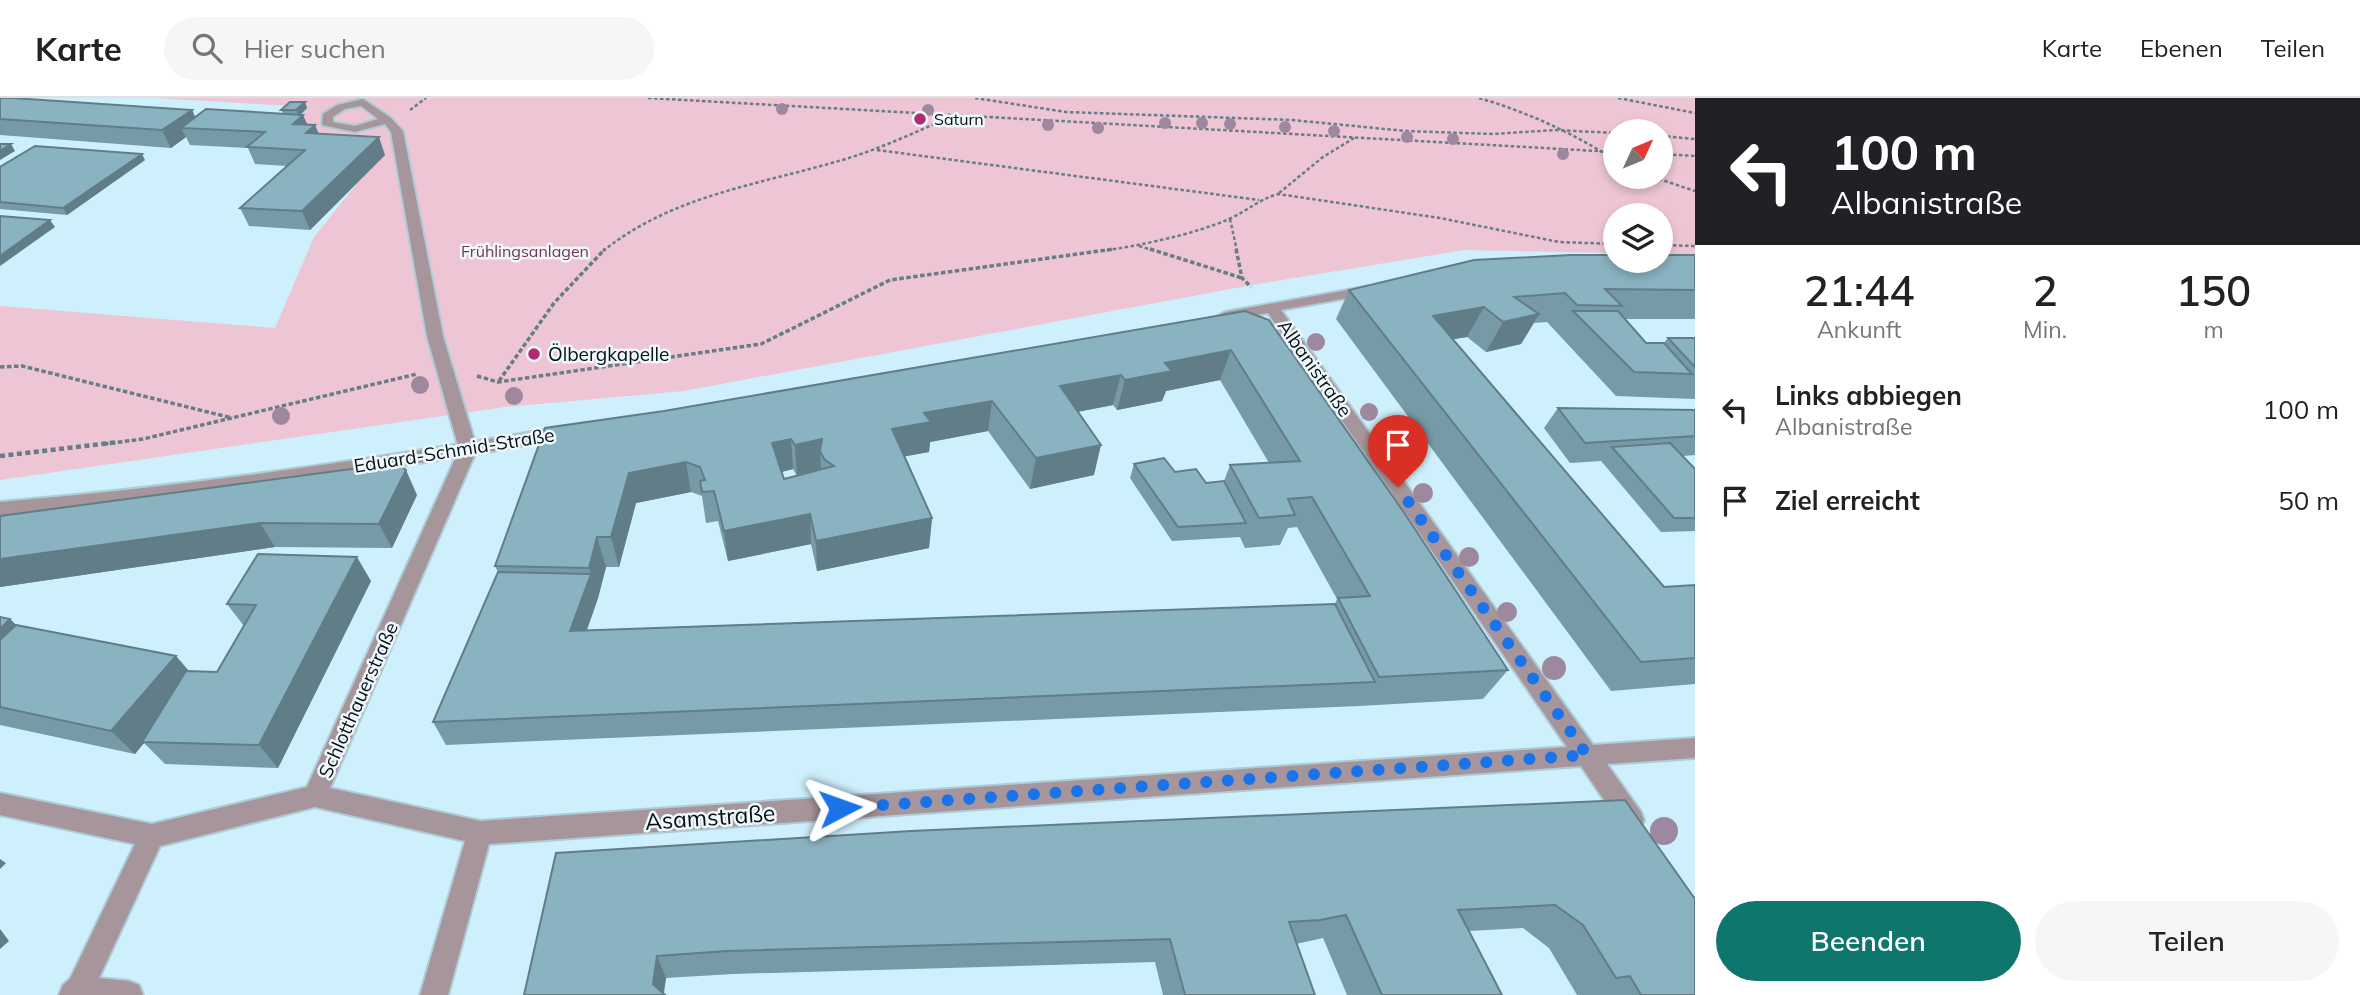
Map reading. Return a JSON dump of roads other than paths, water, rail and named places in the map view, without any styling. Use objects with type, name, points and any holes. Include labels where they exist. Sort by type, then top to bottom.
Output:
[{"type":"street","points":[[387,120],[397,131],[435,336],[468,449]]},
{"type":"street","points":[[1204,320],[1380,288]]},
{"type":"street","name":"Albanistraße","points":[[1272,308],[1649,843]]},
{"type":"street","name":"Eduard-Schmid-Straße","points":[[0,509],[106,501],[468,449],[577,430]]},
{"type":"street","name":"Schlotthauerstraße","points":[[468,449],[315,796],[480,834]]},
{"type":"street","name":"Asamstraße","points":[[480,834],[1695,748]]},
{"type":"street","points":[[0,804],[152,836],[315,796]]},
{"type":"street","points":[[434,995],[480,834]]},
{"type":"street","points":[[129,995],[76,992],[152,836]]},
{"type":"place","name":"Saturn","points":[[920,119]]},
{"type":"place","name":"Ölbergkapelle","points":[[534,354]]},
{"type":"park label","name":"Frühlingsanlagen","points":[[525,251]]}]
